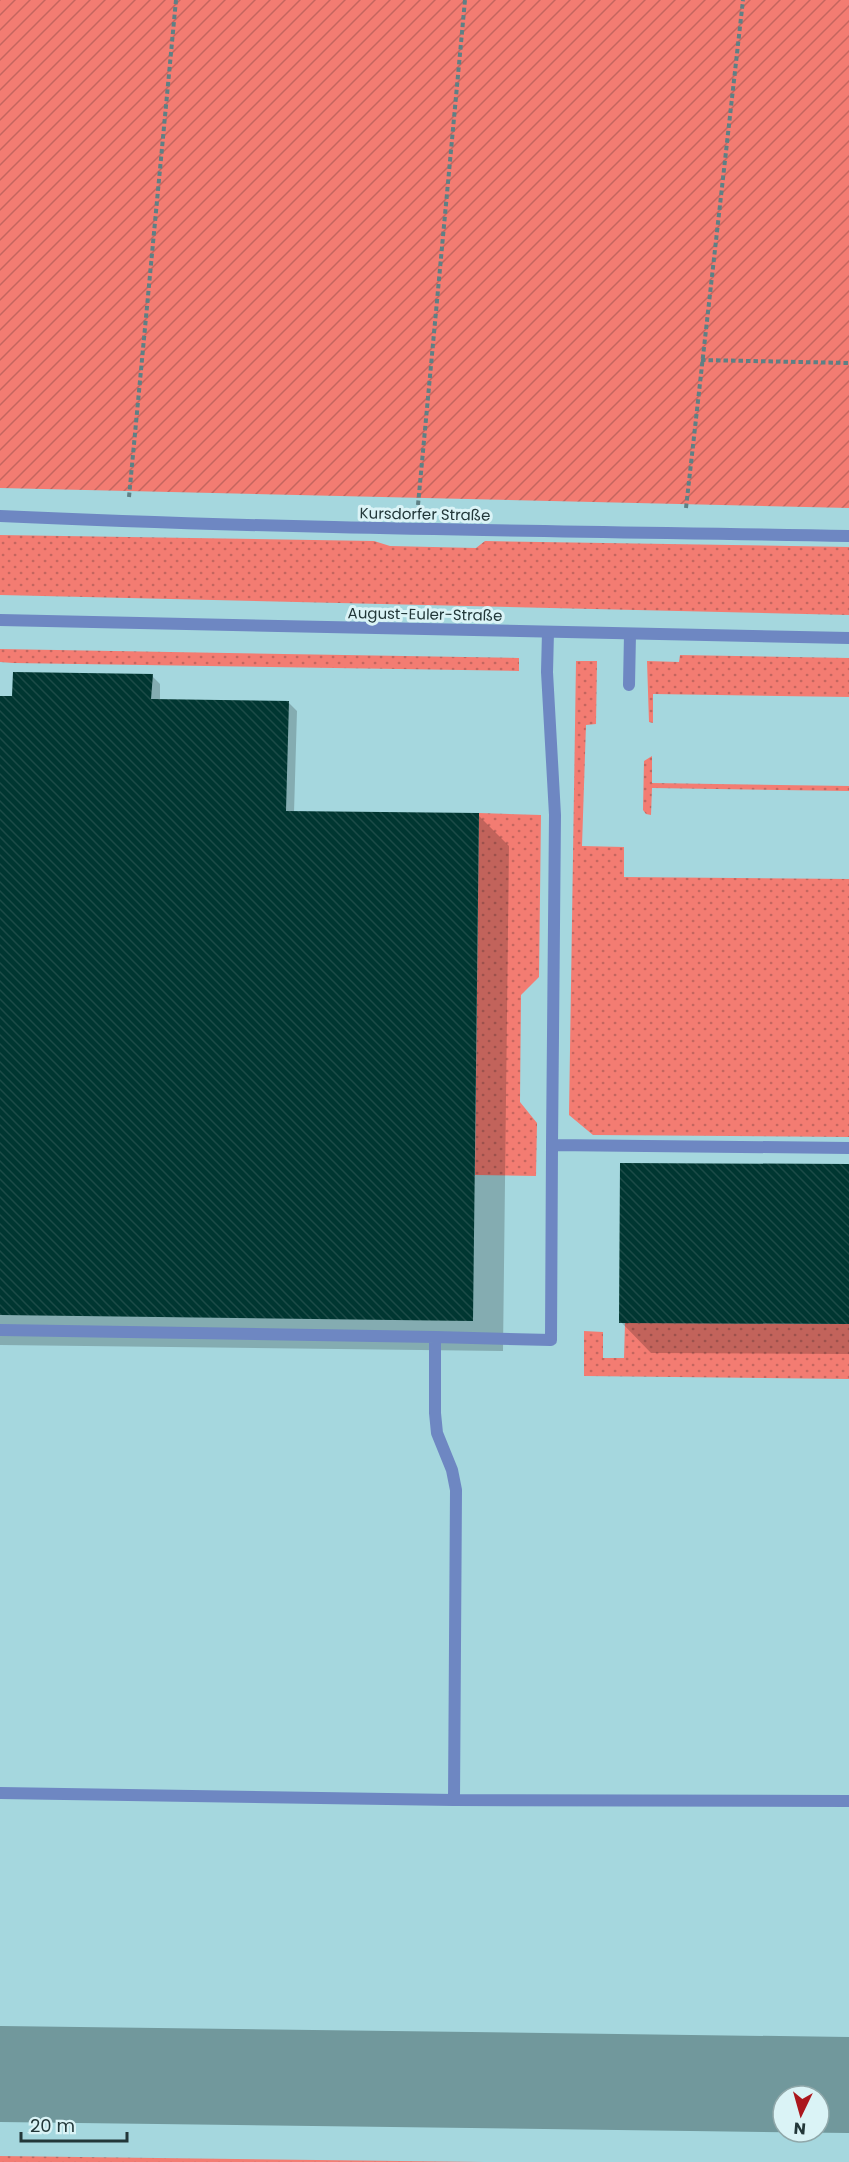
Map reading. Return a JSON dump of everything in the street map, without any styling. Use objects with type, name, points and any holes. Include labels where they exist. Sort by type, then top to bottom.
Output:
[{"type":"street","name":"Kursdorfer Straße","points":[[0,516],[415,529],[849,536]]},
{"type":"street","name":"August-Euler-Straße","points":[[0,620],[849,638]]},
{"type":"street","points":[[0,1330],[551,1340],[555,815],[548,632]]},
{"type":"street","points":[[628,685],[630,634]]},
{"type":"street","points":[[552,1145],[849,1148]]},
{"type":"street","points":[[435,1337],[435,1413],[438,1433],[452,1470],[456,1490],[454,1800]]},
{"type":"street","points":[[0,1793],[454,1800],[849,1801]]},
{"type":"path","points":[[127,521],[176,0]]},
{"type":"path","points":[[415,529],[465,0]]},
{"type":"path","points":[[683,533],[743,0]]},
{"type":"path","points":[[701,360],[849,363]]},
{"type":"shaded area","points":[[0,0],[849,0],[849,508],[0,488]]},
{"type":"shaded area","points":[[0,535],[374,541],[390,546],[476,548],[485,541],[849,547],[849,615],[0,595]]},
{"type":"shaded area","points":[[0,649],[519,658],[519,671],[13,663],[0,662]]},
{"type":"shaded area","points":[[680,655],[849,658],[849,697],[653,694],[653,723],[649,722],[647,661],[679,662]]},
{"type":"shaded area","points":[[576,661],[597,661],[596,724],[586,725],[582,846],[624,847],[624,877],[849,879],[849,1137],[593,1135],[569,1115]]},
{"type":"shaded area","points":[[652,756],[652,783],[849,786],[849,791],[652,788],[651,815],[646,814],[643,810],[644,761]]},
{"type":"shaded area","points":[[479,813],[541,815],[539,977],[521,995],[520,1102],[537,1123],[536,1176],[475,1175]]},
{"type":"shaded area","points":[[625,1323],[849,1324],[849,1379],[584,1376],[584,1331],[603,1332],[603,1358],[624,1358]]},
{"type":"shaded area","points":[[0,2156],[485,2162],[0,2162]]},
{"type":"building","points":[[13,672],[153,674],[151,699],[289,701],[286,811],[479,813],[473,1321],[0,1315],[0,696],[12,696]]},
{"type":"building","points":[[620,1163],[849,1164],[849,1324],[619,1323]]},
{"type":"taxiway","points":[[0,2074],[849,2085]]}]
